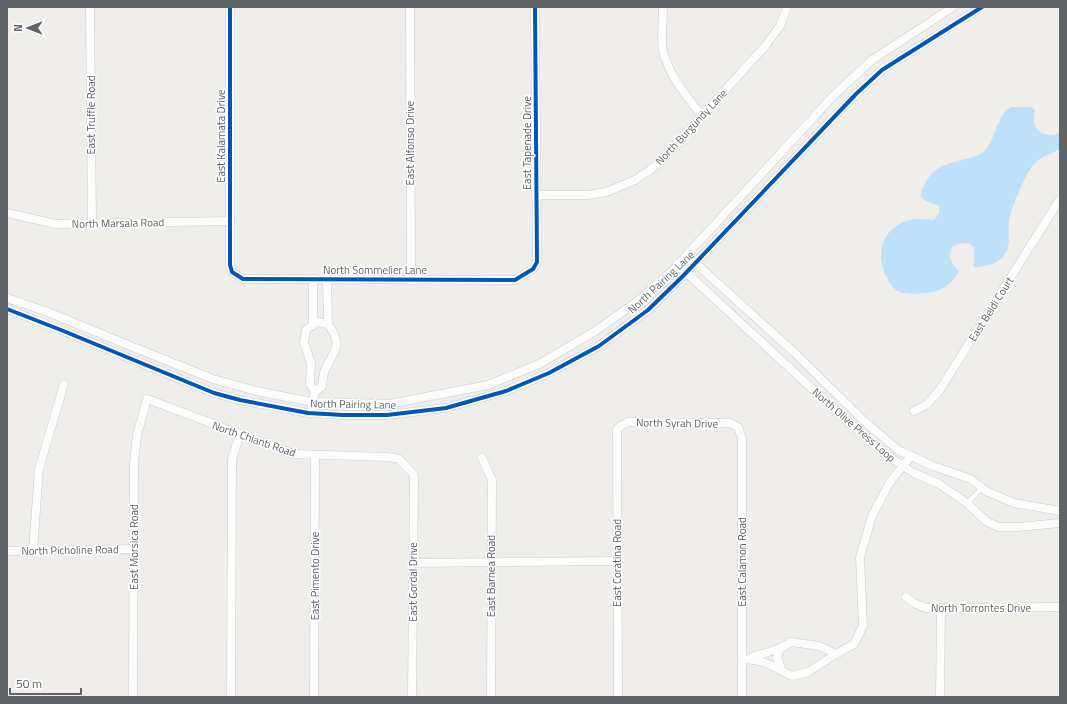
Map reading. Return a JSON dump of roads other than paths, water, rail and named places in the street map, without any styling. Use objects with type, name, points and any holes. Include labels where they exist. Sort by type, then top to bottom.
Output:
[{"type":"street","name":"East Truffle Road","points":[[90,7],[92,224]]},
{"type":"street","name":"East Kalamata Drive","points":[[230,7],[230,265]]},
{"type":"street","name":"East Alfonso Drive","points":[[410,7],[411,280]]},
{"type":"street","name":"East Tapenade Drive","points":[[526,275],[533,269],[537,262],[535,7]]},
{"type":"street","points":[[663,7],[663,51],[670,70],[702,116]]},
{"type":"street","name":"North Burgundy Lane","points":[[536,195],[588,195],[606,192],[635,180],[650,170],[663,159],[766,45],[780,26],[787,7]]},
{"type":"street","name":"North Pairing Lane","points":[[7,298],[48,312],[213,379],[312,402],[389,404],[488,384],[539,364],[594,332],[639,300],[686,255],[835,94],[872,60],[953,7]]},
{"type":"street","name":"North Pairing Lane","points":[[7,309],[214,393],[269,406],[311,413],[387,415],[446,408],[506,391],[549,373],[599,346],[648,310],[695,263],[856,94],[882,70],[982,7]]},
{"type":"street","name":"East Beldi Court","points":[[914,411],[926,405],[939,391],[1060,199]]},
{"type":"street","name":"North Marsala Road","points":[[7,213],[56,224],[230,221]]},
{"type":"street","name":"North Olive Press Loop","points":[[686,255],[796,354],[864,421],[898,450],[933,466],[972,479],[986,491],[1014,503],[1060,511]]},
{"type":"street","name":"North Olive Press Loop","points":[[677,264],[847,421],[885,454],[914,473],[939,484],[967,503],[986,521],[998,527],[1018,527],[1060,523]]},
{"type":"street","name":"North Sommelier Lane","points":[[230,265],[232,272],[243,279],[515,280],[526,275]]},
{"type":"street","points":[[313,279],[313,325]]},
{"type":"street","points":[[311,413],[315,392],[322,386],[324,371],[336,349],[334,332],[328,324],[327,279]]},
{"type":"street","points":[[315,392],[310,384],[311,363],[304,343],[306,330],[318,322],[328,324]]},
{"type":"street","points":[[33,551],[39,469],[64,384]]},
{"type":"street","name":"North Chianti Road","points":[[147,399],[293,454],[388,457],[399,459],[409,469]]},
{"type":"street","name":"East Morsica Road","points":[[133,697],[134,464],[137,435],[147,399]]},
{"type":"street","name":"North Syrah Drive","points":[[617,429],[628,422],[730,423],[738,427]]},
{"type":"street","name":"East Calamon Road","points":[[738,427],[742,438],[742,697]]},
{"type":"street","name":"East Coratina Road","points":[[617,429],[618,697]]},
{"type":"street","points":[[231,697],[232,459],[240,434]]},
{"type":"street","name":"East Pimento Drive","points":[[314,697],[315,455]]},
{"type":"street","points":[[742,659],[759,660],[768,663],[792,676],[808,672],[854,644],[863,626],[860,557],[872,516],[890,482],[911,456]]},
{"type":"street","name":"East Barnea Road","points":[[482,458],[492,480],[491,697]]},
{"type":"street","name":"East Gordal Drive","points":[[409,469],[414,474],[412,697]]},
{"type":"street","name":"North Picholine Road","points":[[7,551],[134,549]]},
{"type":"street","points":[[413,563],[617,561]]},
{"type":"street","name":"North Torrontes Drive","points":[[906,596],[914,603],[926,608],[1060,607]]},
{"type":"street","points":[[940,697],[941,608]]},
{"type":"street","points":[[742,659],[758,656],[780,648],[791,642],[819,646],[836,654]]},
{"type":"street","points":[[780,648],[777,657],[782,671]]},
{"type":"lane","points":[[78,337],[83,326]]},
{"type":"lane","points":[[885,454],[893,446]]},
{"type":"lane","points":[[967,503],[982,488]]},
{"type":"water","points":[[1012,107],[1030,107],[1035,110],[1034,121],[1040,132],[1046,135],[1060,133],[1060,149],[1037,161],[1026,176],[1010,217],[1009,241],[1005,254],[998,262],[974,267],[974,248],[969,243],[958,244],[952,247],[950,257],[952,263],[959,271],[949,284],[936,291],[918,294],[908,294],[898,291],[888,280],[882,263],[881,251],[886,237],[893,228],[906,221],[916,219],[934,220],[939,213],[939,206],[926,201],[921,197],[921,193],[926,182],[931,175],[944,166],[982,153],[990,144],[1002,115]]}]
